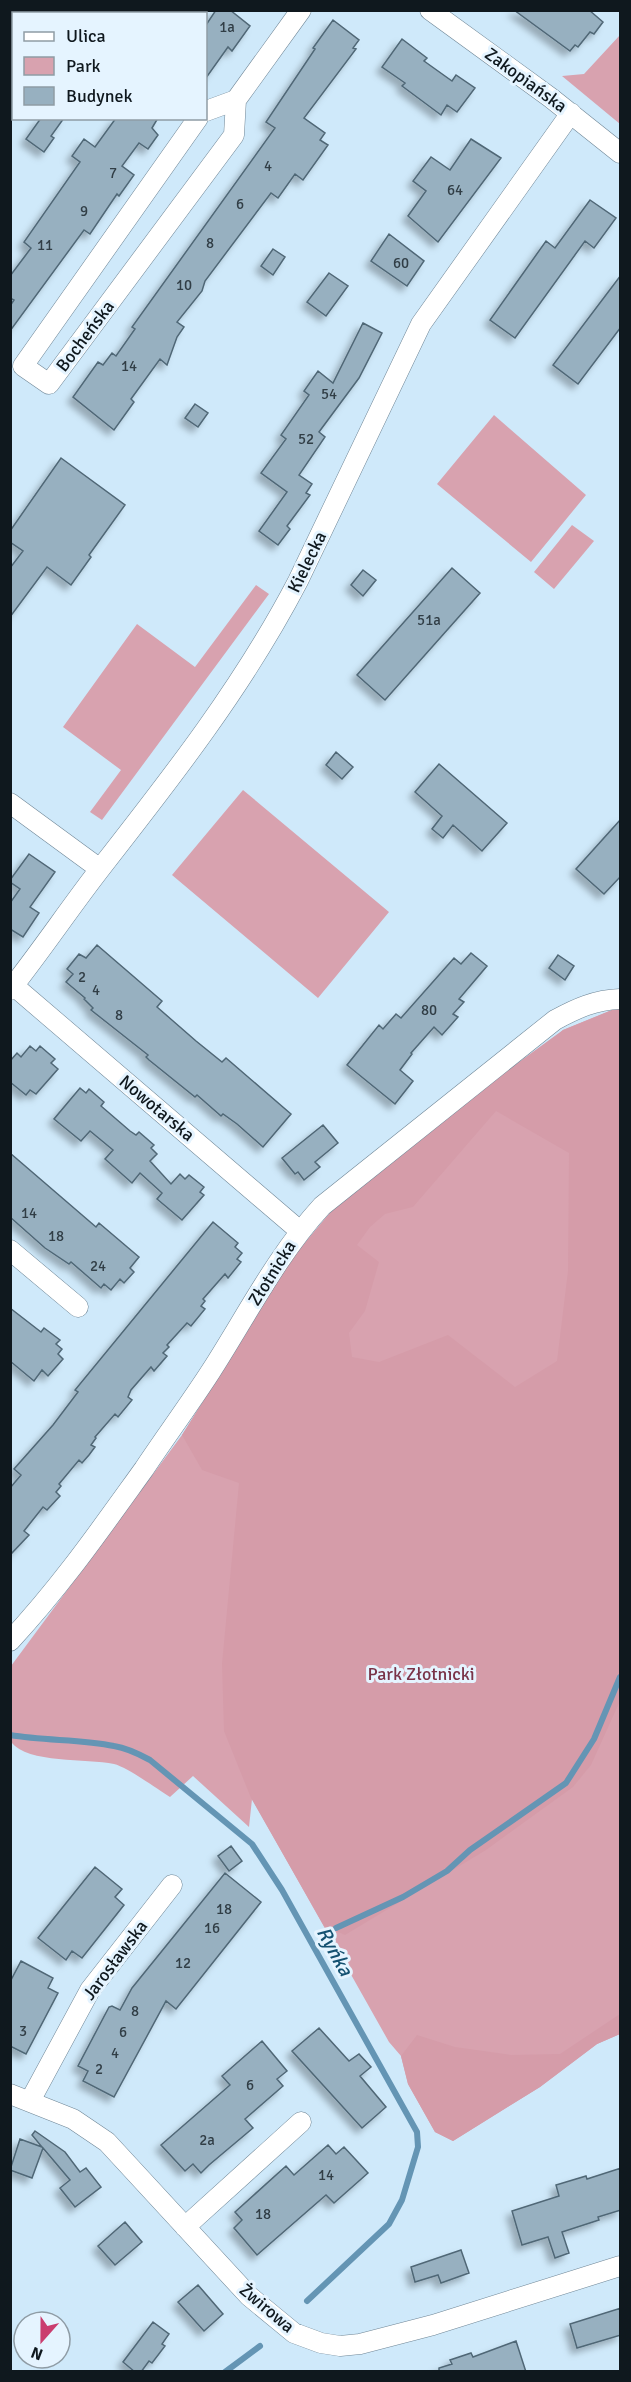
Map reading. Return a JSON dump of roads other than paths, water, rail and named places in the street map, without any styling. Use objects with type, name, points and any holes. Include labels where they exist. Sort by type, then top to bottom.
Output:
[{"type":"street","points":[[207,111],[236,100],[301,10]]},
{"type":"street","name":"Zakopiańska","points":[[430,10],[621,153]]},
{"type":"street","name":"Bocheńska","points":[[197,120],[23,366],[49,384],[234,135],[236,100]]},
{"type":"street","name":"Kielecka","points":[[12,988],[100,869],[122,844],[227,700],[254,658],[298,581],[421,324],[570,113]]},
{"type":"street","points":[[10,803],[100,869]]},
{"type":"street","name":"Nowotarska","points":[[12,988],[300,1231]]},
{"type":"street","name":"Złotnicka","points":[[10,1641],[64,1580],[179,1421],[279,1260],[300,1231],[330,1200],[555,1020],[598,1000],[621,999]]},
{"type":"street","points":[[10,1250],[78,1307]]},
{"type":"street","name":"Jarosławska","points":[[30,2101],[90,1989],[172,1885]]},
{"type":"street","name":"Żwirowa","points":[[10,2094],[73,2119],[107,2142],[249,2296],[294,2332],[321,2343],[340,2346],[360,2344],[433,2325],[621,2266]]},
{"type":"street","points":[[185,2227],[301,2122]]},
{"type":"waterway","points":[[336,1928],[403,1897],[447,1871],[470,1850],[566,1783],[594,1739],[620,1677]]},
{"type":"waterway","name":"Ryńka","points":[[10,1735],[102,1744],[137,1753],[150,1760],[252,1844],[282,1890],[417,2132],[418,2147],[402,2200],[389,2224],[307,2301]]},
{"type":"waterway","name":"Ryńka","points":[[225,2372],[260,2346]]},
{"type":"park label","name":"Park Złotnicki","points":[[421,1674]]}]
